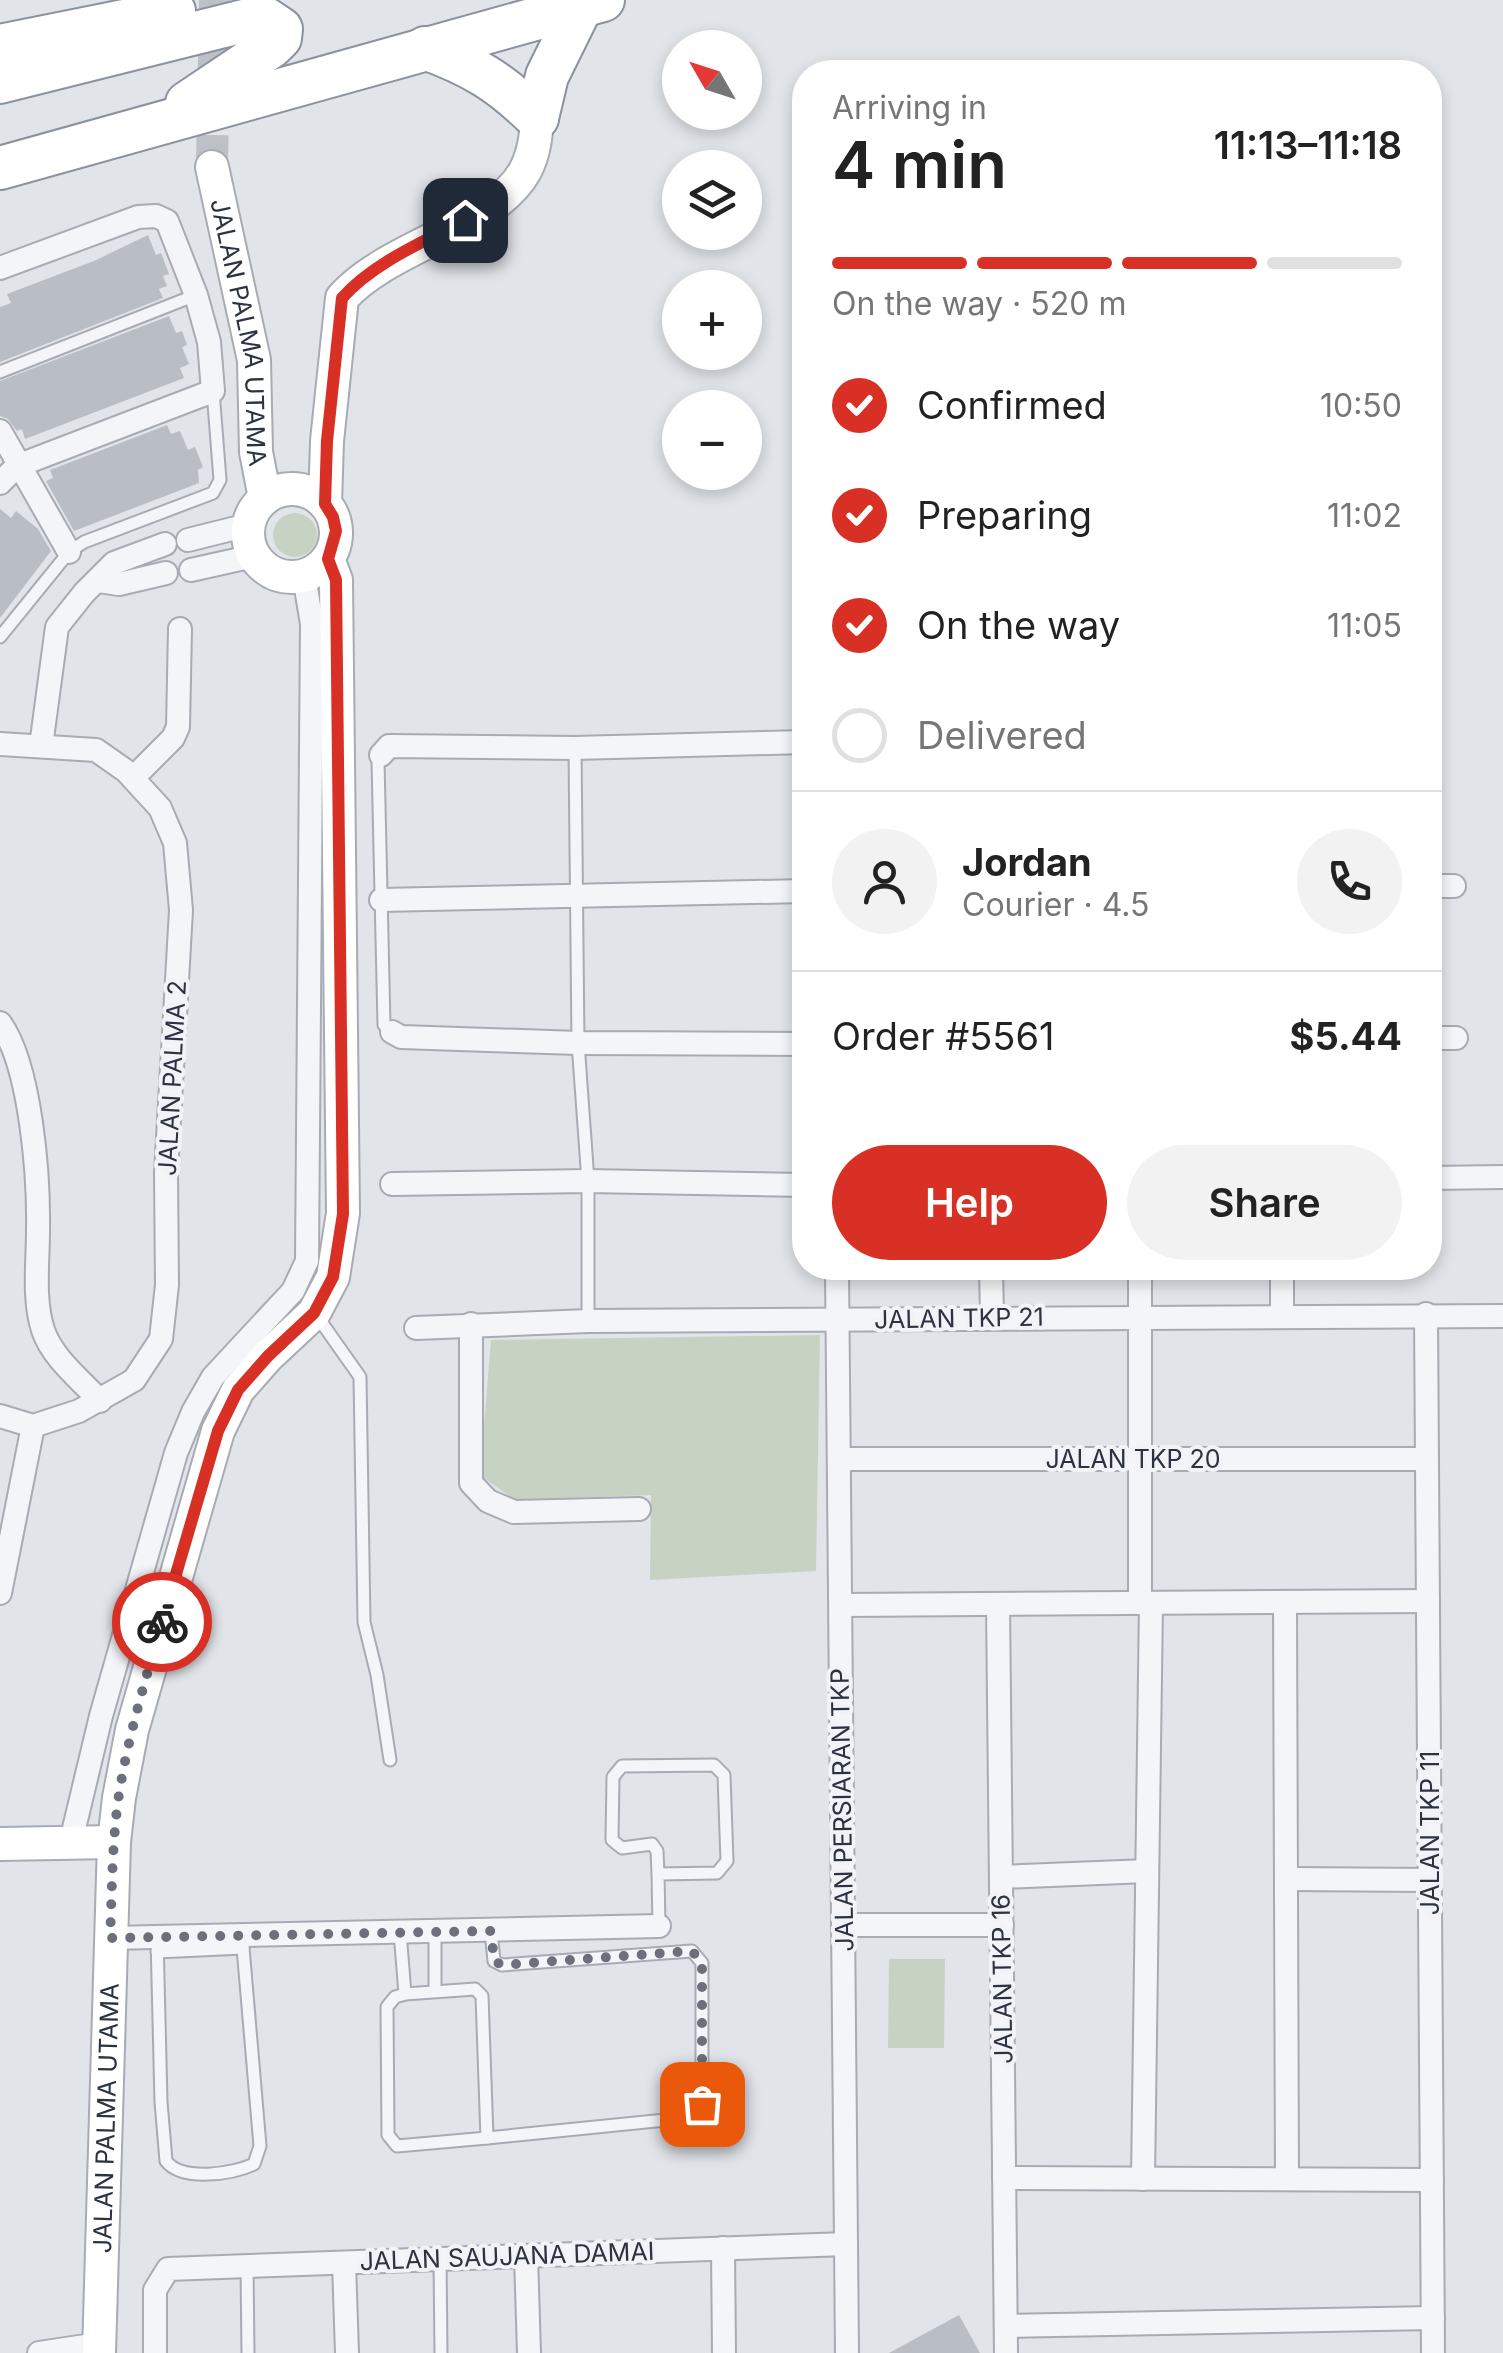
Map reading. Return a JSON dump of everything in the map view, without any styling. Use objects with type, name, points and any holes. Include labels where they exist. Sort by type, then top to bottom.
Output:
[{"type":"highway","points":[[0,46],[234,0]]},
{"type":"highway","points":[[0,168],[592,3]]},
{"type":"highway","points":[[537,118],[546,76],[592,3]]},
{"type":"highway","points":[[0,82],[248,20],[266,19],[281,30],[280,38],[272,46],[155,124]]},
{"type":"highway","points":[[426,48],[486,74],[537,118]]},
{"type":"street","points":[[325,504],[327,441],[342,298],[402,253],[504,196],[525,171],[535,145],[537,118]]},
{"type":"street","name":"JALAN PALMA UTAMA","points":[[212,167],[254,360],[256,526]]},
{"type":"street","points":[[0,268],[138,217],[156,216],[167,221],[210,342],[212,392],[17,466],[0,483]]},
{"type":"street","points":[[0,431],[68,552]]},
{"type":"street","points":[[71,1840],[101,1716],[176,1453],[213,1377],[294,1291],[308,1262],[312,624],[316,568],[336,531],[333,517],[325,504],[303,490],[277,492],[256,526],[191,570]]},
{"type":"street","points":[[41,746],[57,627],[84,592],[114,563],[176,542],[256,526]]},
{"type":"street","points":[[256,526],[263,568],[276,575],[316,568]]},
{"type":"street","name":"JALAN PALMA UTAMA","points":[[99,2348],[114,1842],[132,1730],[218,1431],[238,1390],[314,1313],[333,1277],[343,1214],[336,580],[316,568]]},
{"type":"street","points":[[99,581],[119,584],[166,573]]},
{"type":"street","points":[[132,778],[173,738],[178,727],[180,629]]},
{"type":"street","points":[[381,755],[389,746],[576,748],[792,742]]},
{"type":"street","name":"JALAN PALMA 2","points":[[0,744],[96,750],[132,778],[160,808],[175,843],[180,910],[166,1173],[167,1286],[160,1338],[134,1380],[100,1401],[33,1426]]},
{"type":"street","points":[[381,900],[792,892]]},
{"type":"street","points":[[0,1023],[10,1038],[22,1080],[35,1160],[39,1195],[38,1298],[43,1329],[56,1355],[100,1401]]},
{"type":"street","points":[[392,1032],[401,1036],[578,1043],[792,1044]]},
{"type":"street","points":[[1442,1038],[1456,1038]]},
{"type":"street","points":[[1442,1178],[1503,1177]]},
{"type":"street","points":[[392,1184],[588,1181],[792,1185]]},
{"type":"street","name":"JALAN PERSIARAN TKP","points":[[837,1280],[848,2353]]},
{"type":"street","points":[[991,1280],[992,1318]]},
{"type":"street","points":[[1140,1280],[1138,1460],[1145,1603],[1147,1871],[1144,2179]]},
{"type":"street","points":[[1282,1280],[1282,1315]]},
{"type":"street","name":"JALAN TKP 11","points":[[1426,1314],[1434,2353]]},
{"type":"street","name":"JALAN TKP 21","points":[[416,1328],[588,1321],[1503,1316]]},
{"type":"street","points":[[471,1324],[471,1483],[479,1492],[488,1501],[514,1512],[639,1510]]},
{"type":"street","points":[[0,1416],[33,1426],[0,1593]]},
{"type":"street","name":"JALAN TKP 20","points":[[839,1458],[1427,1459]]},
{"type":"street","points":[[841,1605],[1428,1601]]},
{"type":"street","points":[[1285,1602],[1287,2180]]},
{"type":"street","name":"JALAN TKP 16","points":[[998,1604],[1006,2353]]},
{"type":"street","points":[[0,1844],[114,1842]]},
{"type":"street","points":[[1001,1877],[1147,1871]]},
{"type":"street","points":[[1286,1878],[1430,1880]]},
{"type":"street","points":[[844,1925],[1002,1926]]},
{"type":"street","points":[[110,1938],[157,1945],[400,1932],[660,1926]]},
{"type":"street","points":[[1004,2178],[1432,2180]]},
{"type":"street","name":"JALAN SAUJANA DAMAI","points":[[155,2353],[156,2290],[168,2269],[846,2244]]},
{"type":"street","points":[[723,2248],[724,2353]]},
{"type":"street","points":[[526,2256],[529,2353]]},
{"type":"street","points":[[344,2262],[347,2353]]},
{"type":"street","points":[[1006,2326],[1433,2318]]},
{"type":"street","points":[[39,2353],[99,2348]]},
{"type":"lane","points":[[0,372],[196,296]]},
{"type":"lane","points":[[0,637],[68,552],[84,542],[214,493],[220,480],[212,392]]},
{"type":"lane","points":[[576,748],[578,1043],[588,1181],[588,1321]]},
{"type":"lane","points":[[381,755],[378,761],[384,1025],[392,1032]]},
{"type":"lane","points":[[314,1313],[360,1377],[364,1622],[390,1760]]},
{"type":"lane","points":[[658,1874],[717,1873],[727,1861],[724,1774],[714,1765],[622,1766],[613,1777],[612,1840],[622,1848],[652,1844],[657,1851],[660,1926]]},
{"type":"lane","points":[[488,2138],[482,1996],[475,1989],[394,1997],[387,2007],[388,2135],[397,2146],[488,2138],[694,2117],[702,2104],[702,1963],[692,1951],[502,1965],[494,1961],[491,1931]]},
{"type":"lane","points":[[400,1932],[405,1994]]},
{"type":"lane","points":[[435,1932],[435,1991]]},
{"type":"lane","points":[[157,1945],[160,2102],[166,2161],[180,2172],[202,2173],[254,2164],[260,2146],[242,1942]]},
{"type":"lane","points":[[440,2259],[441,2353]]},
{"type":"lane","points":[[247,2266],[248,2353]]},
{"type":"green space","points":[[295,513],[311,519],[317,535],[311,551],[295,557],[279,551],[273,535],[279,519]]},
{"type":"green space","points":[[820,1335],[816,1571],[650,1580],[651,1495],[515,1500],[480,1475],[491,1340]]},
{"type":"green space","points":[[889,1959],[945,1959],[944,2048],[888,2048]]},
{"type":"building","points":[[148,235],[169,274],[163,276],[167,286],[159,289],[163,298],[0,362],[0,307],[11,303],[7,294],[94,261]]},
{"type":"building","points":[[169,316],[176,333],[182,331],[187,345],[182,347],[189,364],[180,368],[184,378],[25,439],[22,429],[17,431],[8,419],[0,416],[0,381]]},
{"type":"building","points":[[167,425],[171,434],[180,431],[188,450],[195,447],[203,467],[198,470],[199,483],[74,531],[46,481],[53,478],[50,470]]},
{"type":"building","points":[[0,509],[11,518],[16,511],[38,529],[51,551],[0,618]]},
{"type":"building","points":[[959,2315],[980,2353],[889,2353]]},
{"type":"tunnel","points":[[212,167],[215,0]]},
{"type":"way so far","points":[[162,1622],[118,1798],[110,1938],[491,1931],[494,1961],[502,1965],[692,1951],[702,1963],[702,2104]]},
{"type":"route","points":[[162,1622],[218,1431],[238,1390],[314,1313],[333,1277],[343,1214],[336,580],[328,559],[336,531],[325,504],[327,441],[342,298],[402,253],[465,220]]}]
